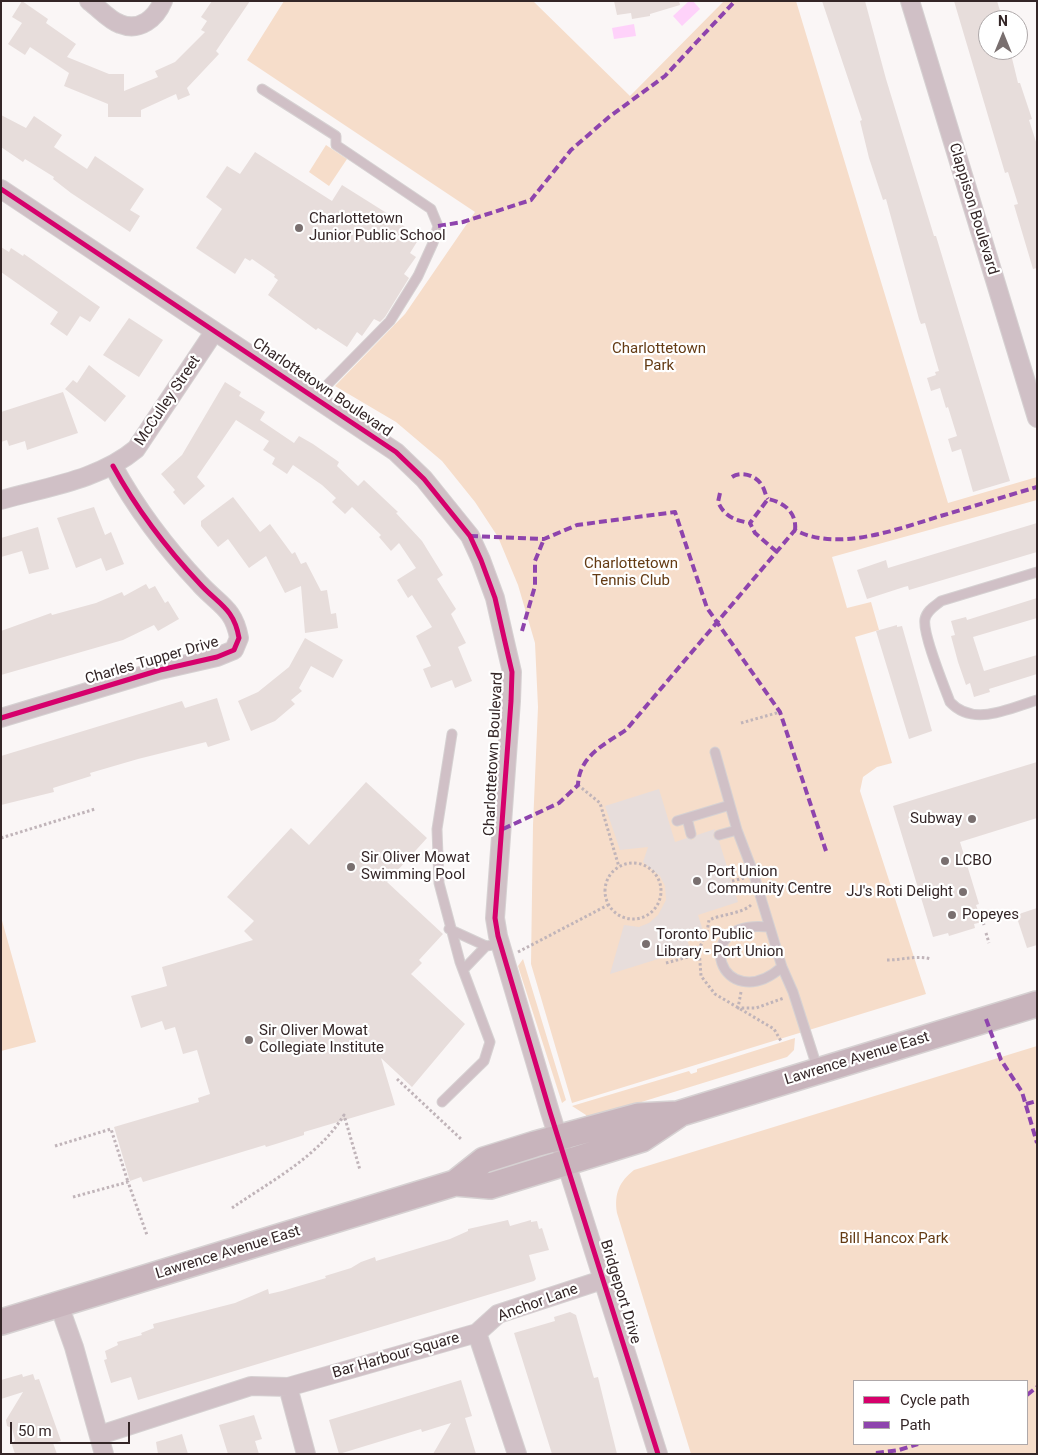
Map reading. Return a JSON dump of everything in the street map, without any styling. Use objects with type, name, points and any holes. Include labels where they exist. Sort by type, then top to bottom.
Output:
[{"type":"main road","name":"Lawrence Avenue East","points":[[1,1322],[455,1183],[484,1160],[638,1116],[678,1114],[1037,1004]]},
{"type":"main road","name":"Lawrence Avenue East","points":[[455,1183],[490,1186],[642,1139],[678,1114]]},
{"type":"street","points":[[89,1],[121,25],[148,23],[155,16],[163,1]]},
{"type":"street","name":"Clappison Boulevard","points":[[910,1],[1037,418]]},
{"type":"street","name":"Charlottetown Boulevard","points":[[1,189],[396,452],[424,479],[470,536],[482,560],[495,598],[512,672],[504,820],[495,918],[497,949],[532,1042],[559,1138]]},
{"type":"street","name":"McCulley Street","points":[[1,500],[114,466],[136,449],[214,332]]},
{"type":"street","name":"Charles Tupper Drive","points":[[1,718],[160,670],[217,657],[234,650],[239,638],[233,616],[226,607],[200,585],[172,550],[137,504],[114,466]]},
{"type":"street","name":"Bridgeport Drive","points":[[559,1138],[658,1454]]},
{"type":"street","name":"Anchor Lane","points":[[477,1333],[498,1314],[602,1280]]},
{"type":"street","points":[[59,1305],[100,1435],[104,1454]]},
{"type":"street","name":"Bar Harbour Square","points":[[100,1435],[252,1386],[288,1387],[477,1333],[517,1454]]},
{"type":"street","points":[[288,1387],[306,1454]]},
{"type":"lane","points":[[262,89],[336,136],[336,145],[431,209],[438,226],[434,243],[418,276],[390,321],[327,385],[316,399]]},
{"type":"lane","points":[[1037,572],[941,601],[929,610],[925,620],[927,634],[950,702],[957,710],[966,715],[981,716],[1037,700]]},
{"type":"lane","points":[[442,1102],[484,1061],[490,1042],[463,970],[450,929],[439,883],[437,829],[452,734]]},
{"type":"lane","points":[[715,752],[737,830],[818,1071]]},
{"type":"lane","points":[[677,821],[730,805]]},
{"type":"lane","points":[[687,818],[691,834]]},
{"type":"lane","points":[[719,835],[737,830]]},
{"type":"lane","points":[[769,927],[744,928],[730,934],[722,944],[719,954],[724,967],[733,978],[748,984],[760,982],[782,968]]},
{"type":"lane","points":[[450,929],[497,949]]},
{"type":"lane","points":[[463,970],[497,949]]},
{"type":"path","points":[[741,724],[780,712]]},
{"type":"path","points":[[578,785],[600,803],[619,867]]},
{"type":"path","points":[[1,838],[95,809]]},
{"type":"path","points":[[630,863],[648,868],[660,882],[660,900],[648,915],[630,920],[614,912],[608,905],[605,887],[608,878],[619,867],[630,863]]},
{"type":"path","points":[[497,949],[523,951],[608,905]]},
{"type":"path","points":[[982,919],[984,925]]},
{"type":"path","points":[[707,932],[713,936]]},
{"type":"path","points":[[986,933],[989,943]]},
{"type":"path","points":[[666,964],[698,954]]},
{"type":"path","points":[[887,960],[906,960],[918,956],[931,959]]},
{"type":"path","points":[[738,1008],[756,1008],[785,997]]},
{"type":"path","points":[[397,1079],[461,1139]]},
{"type":"path","points":[[232,1208],[316,1150],[334,1131],[344,1115],[360,1170]]},
{"type":"path","points":[[55,1146],[111,1129],[147,1235]]},
{"type":"path","points":[[73,1197],[128,1182]]},
{"type":"green space","name":"Charlottetown Park","points":[[284,1],[533,1],[630,96],[724,1],[796,1],[948,503],[1037,477],[1037,500],[832,557],[847,608],[871,602],[879,630],[855,637],[892,763],[877,767],[863,777],[860,791],[926,994],[572,1103],[531,964],[533,825],[538,707],[535,643],[518,585],[498,537],[475,502],[442,461],[396,422],[335,386],[405,314],[475,212],[247,60]]},
{"type":"green space","points":[[326,145],[347,159],[329,186],[309,172]]},
{"type":"green space","points":[[1,917],[36,1042],[1,1051]]},
{"type":"green space","points":[[523,959],[566,1100],[562,1103],[518,966]]},
{"type":"green space","points":[[795,1038],[794,1050],[787,1057],[593,1117],[586,1117],[586,1115],[572,1106],[689,1071],[691,1074],[697,1072],[697,1069]]},
{"type":"green space","name":"Bill Hancox Park","points":[[1037,1046],[1037,1454],[691,1454],[617,1213],[617,1194],[625,1179],[634,1170]]},
{"type":"shaded area","points":[[689,1],[693,1],[700,9],[682,26],[673,16]]},
{"type":"shaded area","points":[[634,24],[636,36],[614,39],[612,28]]},
{"type":"building","points":[[22,1],[48,19],[46,23],[76,44],[67,57],[109,74],[124,74],[124,91],[158,77],[155,71],[175,62],[205,32],[201,30],[207,21],[201,17],[212,1],[250,1],[216,51],[219,54],[187,88],[190,95],[178,100],[176,94],[141,110],[141,117],[108,117],[108,104],[64,86],[69,73],[30,47],[25,55],[8,44],[22,23],[12,17]]},
{"type":"building","points":[[614,1],[679,1],[680,5],[650,14],[650,16],[632,19],[631,13],[617,15]]},
{"type":"building","points":[[822,1],[865,1],[886,79],[934,236],[936,236],[1010,481],[973,492],[961,449],[952,452],[948,439],[957,436],[948,407],[946,408],[940,388],[931,391],[927,378],[936,375],[935,372],[939,371],[925,323],[921,324],[919,319],[886,199],[883,200],[869,158],[860,121],[862,120]]},
{"type":"building","points":[[954,1],[997,1],[1000,10],[978,10],[978,60],[1012,60],[1018,83],[1020,83],[1032,119],[1029,120],[1037,145],[1037,268],[1033,269],[1014,205],[1018,204],[1008,172],[1005,173]]},
{"type":"building","points":[[1,115],[26,128],[34,116],[62,135],[54,147],[87,169],[95,156],[144,189],[130,210],[140,216],[130,232],[71,193],[53,179],[54,177],[25,159],[23,162],[1,147]]},
{"type":"building","points":[[255,152],[332,201],[342,185],[393,217],[420,237],[410,253],[416,257],[404,274],[409,278],[385,317],[380,322],[374,319],[362,336],[357,332],[347,347],[318,328],[316,330],[268,295],[278,280],[274,277],[275,275],[252,259],[250,261],[245,258],[235,274],[196,248],[222,209],[206,197],[227,166],[240,174]]},
{"type":"building","points":[[1,247],[9,252],[11,248],[23,256],[24,254],[100,307],[90,322],[80,316],[67,336],[50,324],[58,312],[1,272]]},
{"type":"building","points":[[129,318],[163,340],[139,377],[103,355]]},
{"type":"building","points":[[89,365],[126,396],[105,422],[65,389],[73,380],[77,383]]},
{"type":"building","points":[[225,382],[241,392],[239,396],[265,412],[260,420],[294,443],[299,436],[313,444],[339,462],[337,466],[358,486],[364,480],[398,512],[396,513],[422,541],[443,575],[437,579],[456,609],[451,614],[466,643],[458,647],[472,681],[455,688],[452,680],[431,688],[423,669],[431,666],[416,636],[432,627],[412,595],[408,598],[397,580],[416,568],[399,543],[391,551],[379,537],[381,535],[352,507],[345,514],[332,502],[336,498],[322,485],[293,465],[287,474],[272,464],[275,458],[263,450],[269,441],[236,420],[197,477],[205,486],[184,505],[173,492],[175,490],[161,474],[182,455]]},
{"type":"building","points":[[63,392],[78,433],[27,450],[25,441],[9,446],[7,440],[1,442],[1,412]]},
{"type":"building","points":[[233,497],[260,532],[270,524],[292,554],[295,552],[301,564],[306,562],[321,591],[327,590],[331,614],[336,613],[338,628],[305,633],[301,586],[285,593],[266,556],[249,568],[228,539],[218,547],[201,526],[201,521]]},
{"type":"building","points":[[94,507],[105,535],[111,532],[124,564],[106,571],[101,558],[76,568],[57,518]]},
{"type":"building","points":[[1037,523],[1037,552],[909,590],[908,586],[867,599],[857,570],[886,560],[888,568]]},
{"type":"building","points":[[38,527],[49,569],[29,574],[22,551],[1,557],[1,538]]},
{"type":"building","points":[[146,584],[149,589],[155,586],[165,603],[168,601],[179,619],[158,631],[154,625],[123,640],[1,675],[1,631],[51,613],[52,615],[96,603],[122,592],[124,596]]},
{"type":"building","points":[[1037,598],[1037,618],[973,637],[984,671],[1037,655],[1037,674],[989,689],[990,692],[974,697],[970,683],[966,685],[958,662],[951,636],[955,635],[951,621],[966,617],[967,620]]},
{"type":"building","points":[[897,625],[897,627],[902,626],[932,731],[909,739],[876,631]]},
{"type":"building","points":[[305,638],[343,660],[333,678],[311,666],[299,688],[302,691],[291,700],[295,704],[275,721],[251,731],[238,701],[258,692],[289,667]]},
{"type":"building","points":[[217,698],[230,740],[208,747],[206,742],[138,759],[90,773],[91,776],[53,788],[54,792],[1,805],[1,756],[182,701],[185,708]]},
{"type":"building","points":[[1037,762],[1037,818],[960,842],[979,904],[976,905],[982,922],[974,924],[975,928],[949,936],[948,933],[933,937],[893,806]]},
{"type":"building","name":"Sir Oliver Mowat Collegiate Institute","points":[[366,782],[427,838],[387,882],[443,934],[419,960],[422,963],[411,974],[465,1024],[412,1087],[381,1058],[395,1105],[304,1132],[304,1135],[266,1147],[265,1145],[143,1182],[141,1177],[130,1181],[114,1127],[199,1102],[198,1098],[210,1094],[197,1050],[183,1054],[175,1027],[165,1030],[162,1021],[141,1028],[131,996],[167,986],[162,967],[253,940],[244,931],[254,921],[227,897],[291,828],[309,845]]},
{"type":"building","name":"Port Union Community Centre","points":[[659,789],[675,842],[687,838],[693,840],[697,835],[715,829],[713,837],[719,841],[738,902],[698,915],[703,931],[686,936],[690,949],[610,974],[624,925],[639,927],[649,923],[658,915],[666,900],[665,886],[660,876],[643,862],[648,847],[620,850],[605,806]]},
{"type":"building","points":[[1037,908],[1037,945],[1027,948],[1016,915]]},
{"type":"building","points":[[508,1220],[510,1226],[531,1220],[531,1222],[537,1221],[539,1229],[542,1228],[549,1250],[529,1255],[536,1279],[534,1281],[138,1400],[131,1377],[111,1383],[104,1360],[107,1359],[105,1351],[118,1345],[117,1342],[142,1335],[141,1333],[154,1328],[153,1324],[235,1303],[268,1289],[269,1294],[282,1291],[326,1278],[325,1276],[351,1268],[375,1257],[376,1261],[450,1239],[468,1231],[468,1229]]},
{"type":"building","points":[[570,1312],[576,1315],[594,1378],[598,1377],[617,1454],[552,1454],[514,1333],[555,1321],[554,1317]]},
{"type":"building","points":[[22,1374],[23,1377],[33,1374],[35,1380],[39,1379],[61,1441],[53,1443],[57,1454],[15,1454],[12,1445],[15,1440],[12,1428],[7,1426],[6,1420],[23,1392],[1,1399],[1,1380]]},
{"type":"building","points":[[461,1380],[472,1416],[465,1418],[476,1454],[433,1454],[451,1423],[422,1432],[421,1429],[339,1454],[329,1420]]},
{"type":"building","points":[[254,1415],[262,1439],[255,1441],[259,1454],[228,1454],[219,1425]]},
{"type":"building","points":[[182,1434],[188,1454],[158,1454],[156,1442]]},
{"type":"marked path","points":[[438,226],[463,222],[531,200],[571,150],[609,117],[665,76],[735,1]]},
{"type":"marked path","points":[[732,477],[744,474],[755,478],[762,486],[768,499]]},
{"type":"marked path","points":[[503,829],[559,803],[578,785],[579,775],[588,759],[594,752],[626,730],[795,530],[812,536],[830,539],[869,536],[889,532],[1037,487]]},
{"type":"marked path","points":[[720,493],[718,502],[724,511],[735,519],[750,523]]},
{"type":"marked path","points":[[777,552],[755,533],[750,523],[768,499],[774,500],[788,509],[794,518],[795,530]]},
{"type":"marked path","points":[[470,536],[544,539],[577,525],[675,512],[707,608],[780,712],[826,851]]},
{"type":"marked path","points":[[522,631],[535,586],[535,561],[544,539]]},
{"type":"marked path","points":[[986,1019],[1001,1060],[1022,1092],[1037,1143]]},
{"type":"marked path","points":[[1026,1104],[1037,1101]]},
{"type":"marked path","points":[[1028,1394],[1037,1387]]},
{"type":"marked path","points":[[876,1453],[899,1450],[915,1445]]},
{"type":"cycle path","points":[[1,189],[396,452],[424,479],[470,536],[495,598],[512,672],[495,918],[498,936],[550,1112],[658,1454]]},
{"type":"cycle path","points":[[1,718],[160,670],[217,657],[234,650],[239,638],[237,628],[229,613],[200,584],[164,542],[142,513],[113,466]]},
{"type":"place","name":"Charlottetown Junior Public School","points":[[299,228]]},
{"type":"place","name":"Subway","points":[[972,819]]},
{"type":"place","name":"LCBO","points":[[945,861]]},
{"type":"place","name":"Sir Oliver Mowat Swimming Pool","points":[[351,867]]},
{"type":"place","name":"Port Union Community Centre","points":[[697,881]]},
{"type":"place","name":"JJ's Roti Delight","points":[[963,892]]},
{"type":"place","name":"Popeyes","points":[[952,915]]},
{"type":"place","name":"Toronto Public Library - Port Union","points":[[646,944]]},
{"type":"place","name":"Sir Oliver Mowat Collegiate Institute","points":[[249,1040]]},
{"type":"park label","name":"Charlottetown Tennis Club","points":[[631,572]]}]
